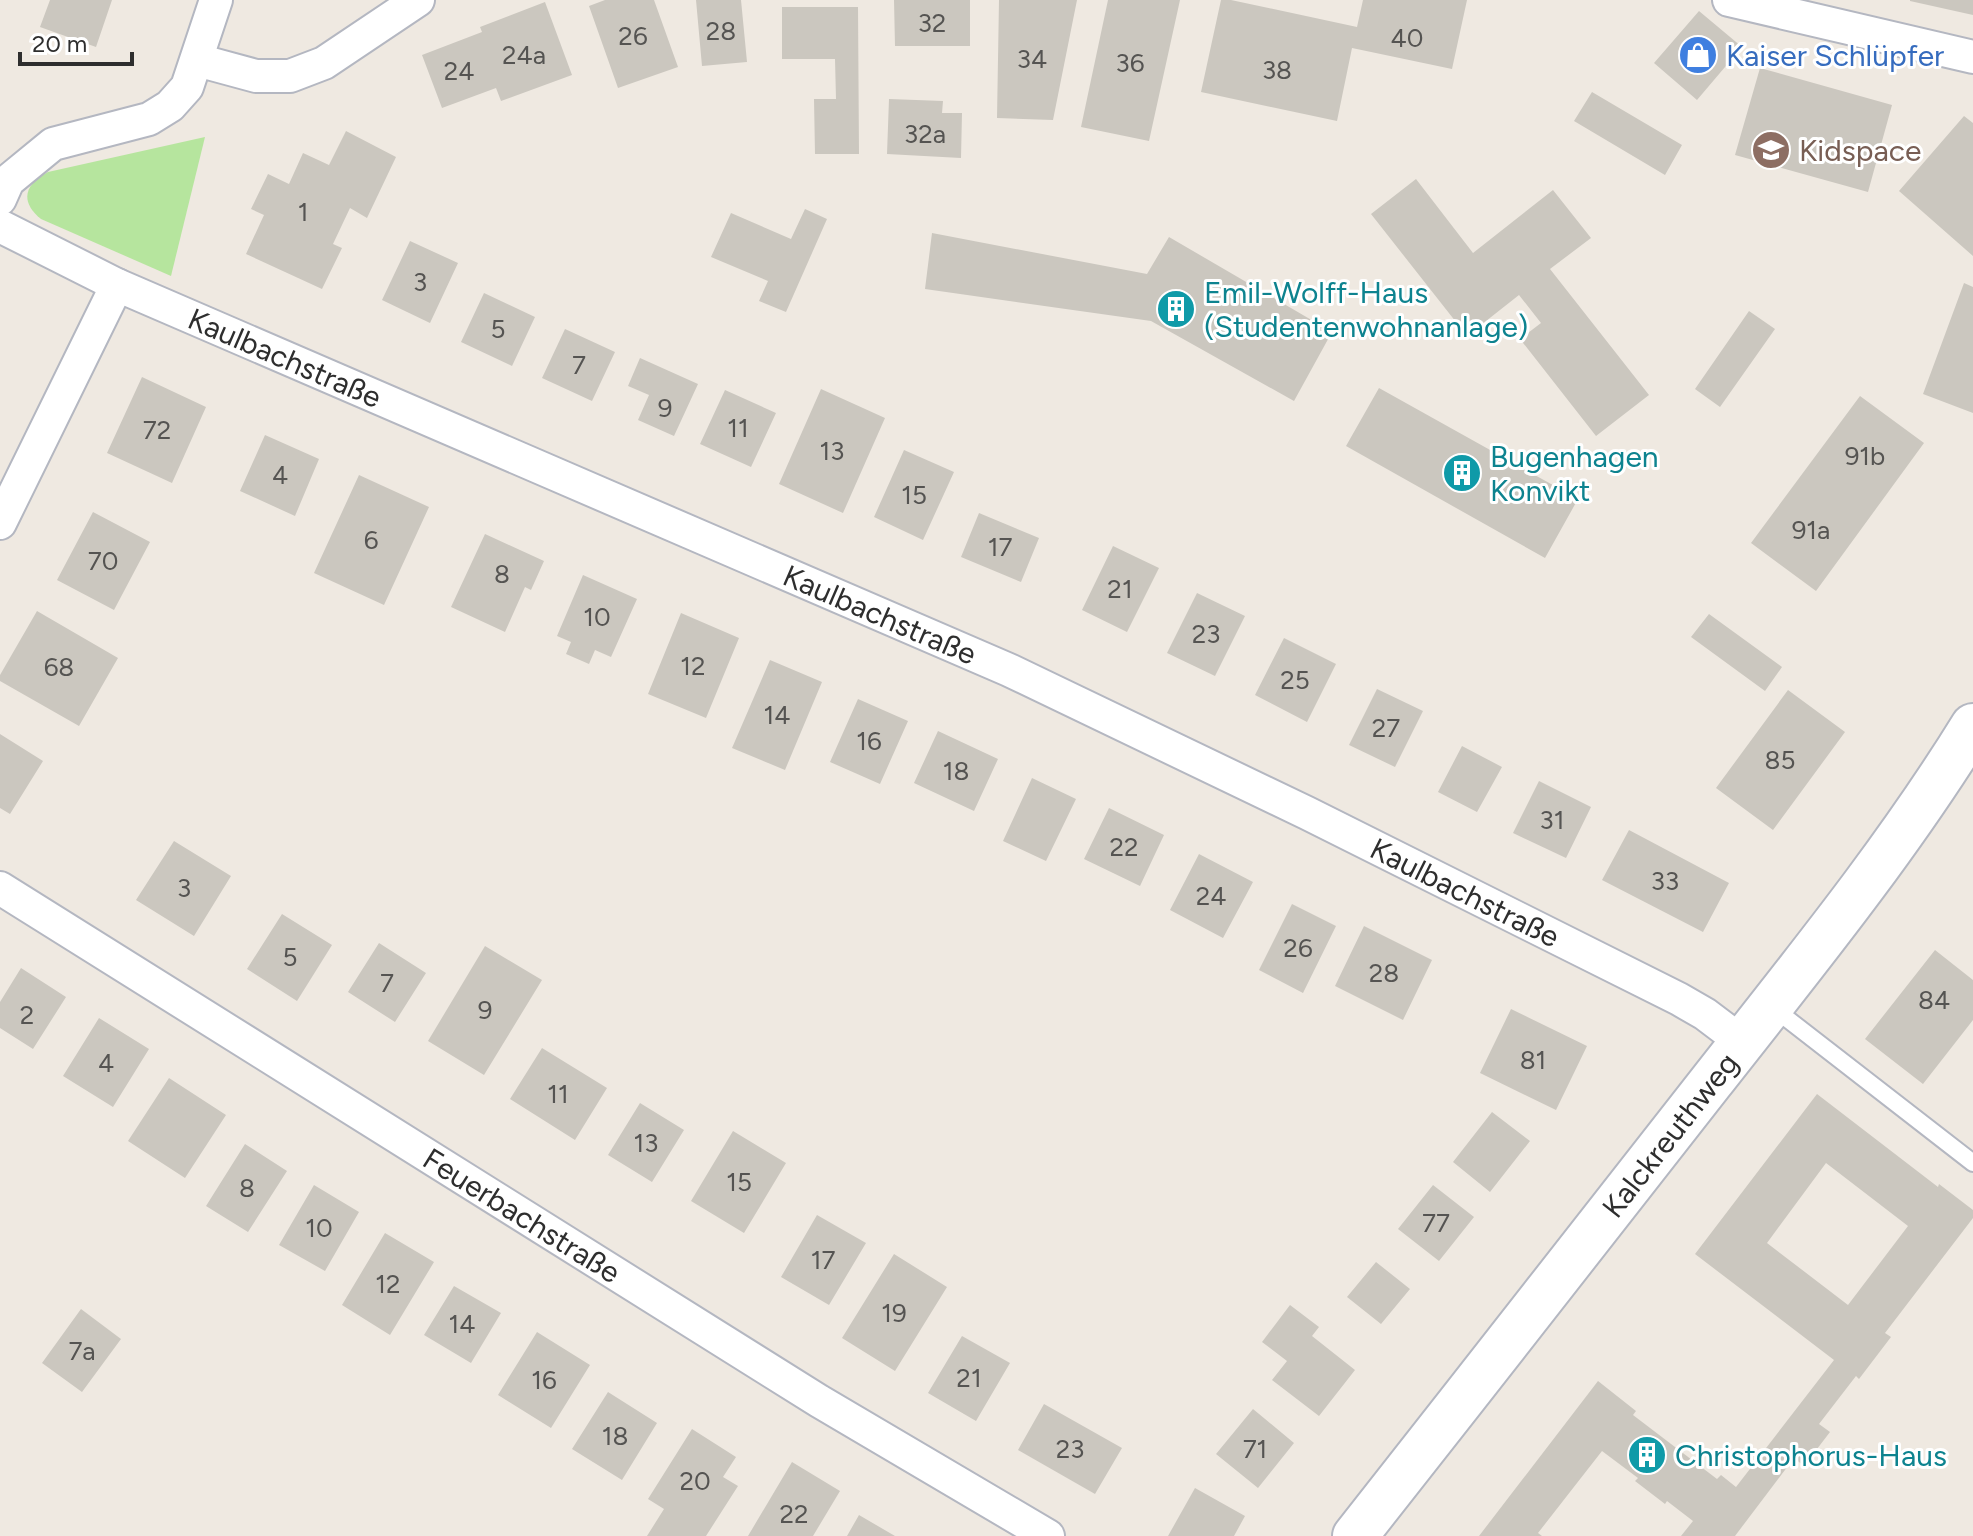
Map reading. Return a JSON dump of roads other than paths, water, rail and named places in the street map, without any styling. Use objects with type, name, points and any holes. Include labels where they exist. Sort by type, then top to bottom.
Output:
[{"type":"street","points":[[0,199],[8,181],[53,144],[149,119],[170,106],[187,87],[216,0]]},
{"type":"street","points":[[197,60],[256,76],[290,76],[324,63],[418,0]]},
{"type":"street","points":[[1729,0],[1773,5],[1973,57]]},
{"type":"street","name":"Kaulbachstraße","points":[[0,226],[117,285],[1009,670],[1307,813],[1679,999],[1742,1042]]},
{"type":"street","points":[[0,523],[117,285]]},
{"type":"street","name":"Kalckreuthweg","points":[[1355,1536],[1900,837],[1973,726]]},
{"type":"street","name":"Feuerbachstraße","points":[[0,888],[819,1401],[1048,1536]]},
{"type":"lane","points":[[1770,1006],[1973,1163]]},
{"type":"place","name":"Kaiser Schlüpfer","points":[[1698,55]]},
{"type":"place","name":"Kidspace","points":[[1771,150]]},
{"type":"place","name":"Emil-Wolff-Haus (Studentenwohnanlage)","points":[[1176,309]]},
{"type":"place","name":"Bugenhagen Konvikt","points":[[1462,473]]},
{"type":"place","name":"Christophorus-Haus","points":[[1647,1455]]}]
